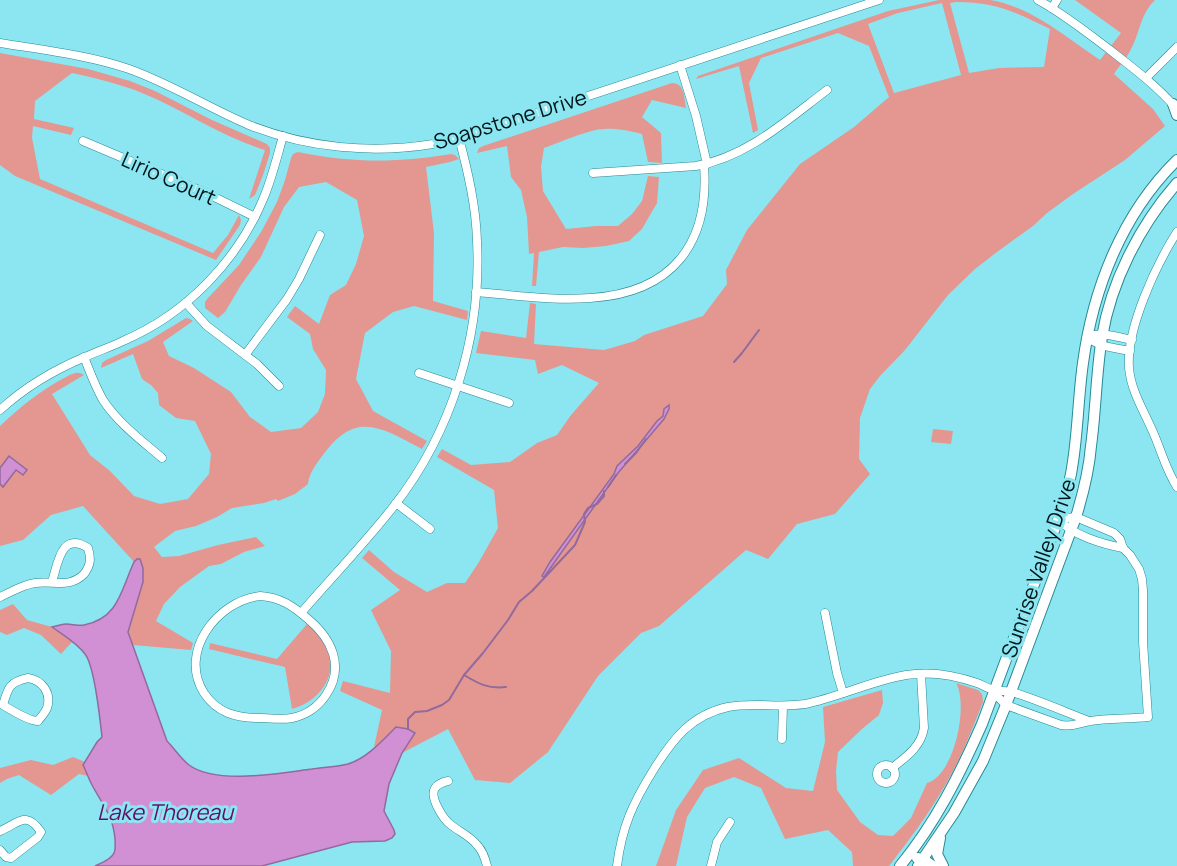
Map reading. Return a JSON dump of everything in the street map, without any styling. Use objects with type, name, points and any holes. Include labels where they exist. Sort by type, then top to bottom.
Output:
[{"type":"main road","points":[[1175,106],[1177,115]]},
{"type":"main road","name":"Sunrise Valley Drive","points":[[900,866],[955,783],[982,724],[1058,519],[1072,468],[1087,337],[1100,286],[1120,240],[1145,198],[1176,160]]},
{"type":"main road","name":"Sunrise Valley Drive","points":[[918,864],[941,835],[968,790],[983,761],[1011,692],[1076,517],[1084,488],[1090,457],[1102,340],[1119,279],[1134,246],[1154,212],[1177,183]]},
{"type":"main road","points":[[941,835],[937,854],[943,866]]},
{"type":"main road","points":[[908,856],[918,864],[933,866]]},
{"type":"street","name":"Soapstone Drive","points":[[0,43],[76,56],[127,68],[249,124],[283,136],[326,145],[385,148],[433,144],[459,138],[879,0]]},
{"type":"street","points":[[1038,0],[1082,29],[1146,78],[1175,106]]},
{"type":"street","points":[[1052,8],[1057,0]]},
{"type":"street","points":[[1146,78],[1177,47]]},
{"type":"street","points":[[477,292],[572,299],[627,292],[665,274],[683,255],[698,229],[706,184],[705,164],[696,116],[680,65]]},
{"type":"street","points":[[593,173],[705,164],[727,157],[759,140],[827,90]]},
{"type":"street","points":[[0,410],[40,380],[84,357],[143,332],[186,303],[208,282],[230,257],[255,217],[272,176],[283,136]]},
{"type":"street","points":[[302,613],[396,503],[421,466],[448,414],[471,335],[478,267],[475,215],[459,138]]},
{"type":"street","name":"Lirio Court","points":[[83,141],[204,192],[255,217]]},
{"type":"street","points":[[1177,232],[1162,257],[1140,308],[1132,340],[1129,368],[1134,390],[1167,469],[1177,487]]},
{"type":"street","points":[[245,355],[287,299],[320,235]]},
{"type":"street","points":[[186,303],[207,326],[257,364],[279,386]]},
{"type":"street","points":[[1087,337],[1094,334],[1102,340],[1130,351]]},
{"type":"street","points":[[1102,340],[1132,340]]},
{"type":"street","points":[[84,357],[95,384],[111,412],[162,458]]},
{"type":"street","points":[[419,373],[509,403]]},
{"type":"street","points":[[396,503],[430,529]]},
{"type":"street","points":[[995,690],[1006,705],[1061,725],[1070,726],[1089,721],[1148,717],[1142,579],[1135,561],[1123,548],[1120,539],[1114,533],[1076,517],[1058,519]]},
{"type":"street","points":[[1058,519],[1071,530],[1123,548]]},
{"type":"street","points":[[0,597],[34,583],[74,582],[87,570],[91,557],[88,548],[80,543],[68,544],[58,560],[52,582]]},
{"type":"street","points":[[260,596],[280,599],[302,613],[323,633],[333,652],[332,682],[318,705],[301,715],[282,718],[240,717],[214,705],[201,689],[196,661],[197,652],[206,632],[221,614],[241,600],[260,596]]},
{"type":"street","points":[[825,613],[843,693]]},
{"type":"street","points":[[892,768],[917,747],[923,735],[921,674]]},
{"type":"street","points":[[617,866],[621,840],[632,807],[663,754],[682,731],[703,716],[729,707],[783,706],[814,702],[905,675],[947,675],[995,690],[1011,692],[1089,721]]},
{"type":"street","points":[[32,678],[45,687],[48,701],[46,710],[38,721],[32,721],[2,705],[10,685],[24,679],[32,678]]},
{"type":"street","points":[[782,739],[783,706]]},
{"type":"street","points":[[448,781],[435,788],[434,794],[440,812],[450,825],[476,843],[482,850],[487,866]]},
{"type":"street","points":[[0,831],[22,819],[30,820],[40,832],[38,837],[11,858],[6,857],[0,850]]},
{"type":"street","points":[[711,866],[717,842],[730,822]]},
{"type":"shaded area","points":[[939,0],[990,0],[1005,3],[1048,24],[1100,60],[1121,33],[1075,0],[1155,0],[1146,11],[1133,45],[1114,74],[1153,109],[1165,126],[1125,160],[1073,194],[975,269],[948,295],[905,350],[870,389],[860,418],[859,459],[870,474],[835,514],[797,524],[768,559],[746,550],[659,626],[641,633],[598,676],[548,752],[510,783],[475,780],[448,729],[402,753],[415,733],[383,740],[374,747],[382,710],[340,691],[343,681],[390,693],[391,651],[371,610],[400,590],[362,558],[369,550],[394,572],[427,592],[447,583],[465,583],[498,528],[494,490],[437,457],[442,449],[471,465],[510,462],[537,443],[557,435],[599,383],[562,365],[538,374],[535,360],[476,353],[481,331],[526,338],[530,303],[536,304],[534,344],[604,350],[703,316],[727,284],[726,270],[747,230],[800,164],[854,127],[889,97],[869,46],[838,33],[761,58],[749,83],[758,130],[753,133],[739,66],[696,79],[698,76],[888,11]],"holes":[[[970,2],[1005,9],[1050,29],[1044,67],[999,68],[969,73],[950,3]],[[942,3],[961,75],[894,93],[868,24],[898,13]]]},
{"type":"shaded area","points":[[0,53],[88,69],[130,81],[267,144],[270,153],[263,175],[255,195],[249,199],[265,150],[223,133],[146,94],[104,80],[72,73],[35,101],[34,119],[74,128],[71,135],[33,126],[32,138],[40,179],[213,253],[228,235],[239,215],[240,225],[216,260],[15,176],[0,165]]},
{"type":"shaded area","points":[[672,83],[682,88],[686,108],[652,100],[642,117],[661,133],[662,163],[648,162],[642,134],[618,129],[591,131],[544,148],[541,167],[543,191],[566,229],[618,226],[642,201],[648,176],[659,177],[657,203],[642,229],[629,241],[606,246],[563,247],[539,252],[536,286],[532,286],[534,253],[529,254],[527,217],[521,190],[511,177],[507,146],[477,153],[479,148]]},
{"type":"shaded area","points":[[298,152],[356,160],[412,159],[451,154],[459,159],[426,167],[434,233],[433,301],[468,311],[467,320],[414,306],[393,312],[365,333],[356,379],[373,411],[427,441],[422,449],[382,430],[358,427],[335,441],[314,468],[308,484],[295,494],[278,501],[276,499],[232,508],[196,526],[175,531],[154,547],[162,557],[179,556],[256,537],[265,546],[244,552],[221,564],[209,566],[180,587],[164,604],[156,621],[193,643],[191,650],[133,645],[128,632],[143,582],[137,559],[134,562],[83,506],[51,515],[23,540],[0,546],[0,426],[48,387],[71,375],[81,373],[84,375],[52,394],[90,455],[110,471],[134,496],[160,504],[188,499],[209,474],[211,454],[195,421],[176,418],[159,405],[158,393],[142,379],[133,354],[101,368],[102,363],[106,360],[148,341],[186,318],[193,321],[163,342],[169,356],[194,368],[231,392],[250,417],[271,432],[301,428],[318,412],[325,394],[326,370],[313,349],[310,334],[287,317],[295,306],[319,324],[330,295],[346,285],[356,264],[364,236],[357,200],[326,182],[299,187],[284,207],[261,257],[225,312],[218,318],[205,308],[207,299],[239,265],[261,232],[277,202],[291,158]]},
{"type":"shaded area","points":[[933,429],[953,431],[951,444],[931,442]]},
{"type":"shaded area","points":[[13,604],[27,620],[52,627],[72,642],[61,654],[41,635],[24,628],[7,635],[0,632],[0,610]]},
{"type":"shaded area","points":[[307,624],[322,639],[329,653],[331,664],[326,684],[320,692],[312,699],[292,709],[285,667],[209,649],[210,643],[277,659]]},
{"type":"shaded area","points":[[956,683],[978,690],[982,694],[983,702],[947,782],[920,825],[889,866],[853,866],[852,852],[828,830],[785,839],[761,788],[734,777],[705,788],[687,817],[676,866],[656,866],[676,810],[703,770],[739,758],[786,788],[813,791],[825,742],[823,707],[882,690],[883,703],[879,715],[838,752],[837,790],[860,822],[878,835],[893,836],[911,818],[927,783],[937,778],[945,768],[951,754],[960,722],[960,693]]},
{"type":"shaded area","points":[[73,757],[85,762],[83,765],[88,776],[79,774],[51,795],[19,775],[0,783],[0,768],[31,760],[53,765]]},
{"type":"water","points":[[669,405],[664,419],[618,473],[544,577],[542,576],[614,474],[617,466],[638,446],[663,416],[664,409]]},
{"type":"water","points":[[9,456],[27,470],[23,475],[16,470],[3,487],[0,484],[0,468]]},
{"type":"water","name":"Lake Thoreau","points":[[137,559],[140,559],[143,568],[143,582],[128,632],[167,741],[183,760],[201,771],[231,776],[266,775],[339,766],[362,758],[396,727],[408,729],[415,733],[402,753],[389,784],[384,811],[394,830],[395,834],[392,838],[385,841],[352,842],[262,866],[95,866],[111,858],[115,846],[114,830],[109,816],[83,765],[102,737],[94,681],[89,660],[82,650],[52,627],[64,624],[84,625],[105,616],[117,601]]},
{"type":"waterway","points":[[734,362],[759,330]]},
{"type":"waterway","points":[[625,464],[646,439]]},
{"type":"waterway","points":[[608,487],[616,475]]},
{"type":"waterway","points":[[408,729],[408,719],[415,712],[427,711],[449,700],[464,675],[508,620],[519,602],[575,545],[585,522],[584,514],[604,496],[604,491]]},
{"type":"waterway","points":[[464,675],[484,685],[506,687]]}]
